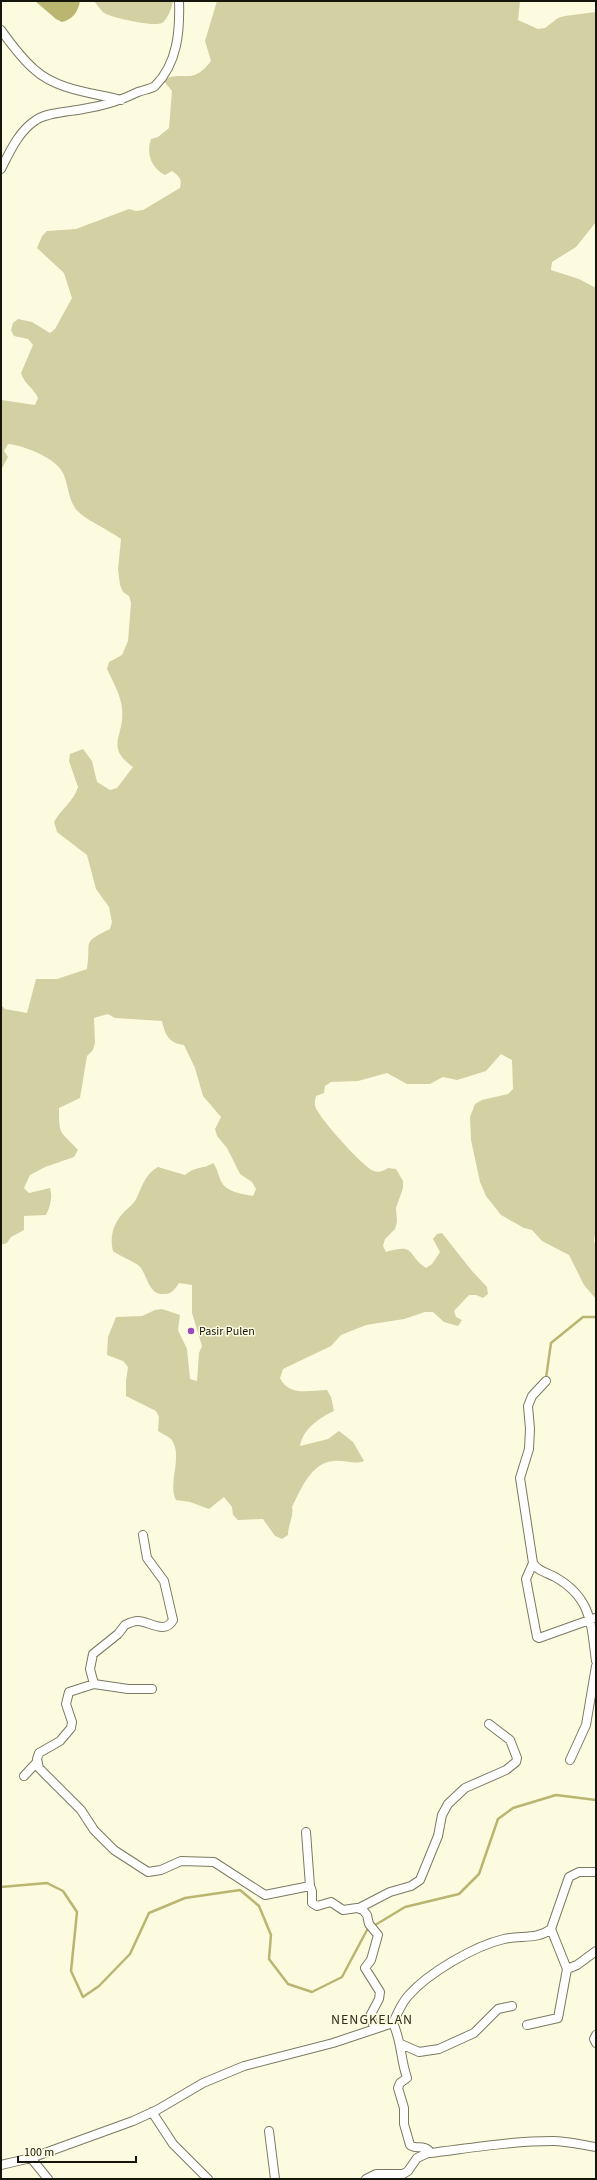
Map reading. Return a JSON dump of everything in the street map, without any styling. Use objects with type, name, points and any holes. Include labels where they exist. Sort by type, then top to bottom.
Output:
[{"type":"street","points":[[1,169],[22,133],[36,120],[50,115],[97,107],[122,100],[154,87],[169,64],[176,48],[179,34],[179,1]]},
{"type":"street","points":[[1,30],[15,49],[35,71],[50,80],[63,86],[122,100]]},
{"type":"street","points":[[546,1381],[532,1396],[528,1406],[530,1430],[529,1449],[520,1478],[533,1563],[536,1568],[556,1578],[574,1590],[594,1619],[596,1661]]},
{"type":"street","points":[[94,1684],[90,1669],[93,1654],[118,1634],[125,1624],[140,1621],[163,1628],[170,1624],[172,1620],[164,1581],[147,1558],[143,1535]]},
{"type":"street","points":[[533,1563],[526,1579],[537,1637],[539,1638],[594,1619]]},
{"type":"street","points":[[570,1760],[586,1725],[596,1666]]},
{"type":"street","points":[[24,1776],[37,1762],[40,1751],[60,1741],[72,1728],[72,1722],[66,1704],[69,1692],[94,1684],[128,1689],[152,1689]]},
{"type":"street","points":[[306,1832],[310,1886],[314,1905],[331,1902],[343,1910],[358,1908],[390,1892],[411,1886],[420,1880],[438,1836],[442,1815],[448,1804],[465,1788],[506,1770],[516,1762],[517,1758],[510,1740],[489,1724]]},
{"type":"street","points":[[37,1762],[39,1768],[81,1810],[94,1830],[114,1850],[148,1872],[161,1870],[176,1862],[207,1861],[219,1864],[265,1895],[310,1886]]},
{"type":"street","points":[[1,2165],[31,2158],[152,2112],[203,2083],[244,2066],[334,2043],[393,2023],[402,2004],[408,1996],[437,1972],[476,1950],[502,1940],[539,1936],[551,1929],[569,1877],[580,1872],[596,1872]]},
{"type":"street","points":[[358,1908],[365,1912],[369,1924],[377,1934],[371,1960],[365,1968],[366,1972],[380,1990],[380,1996],[370,2016],[375,2029]]},
{"type":"street","points":[[526,2025],[558,2018],[567,1969],[551,1929]]},
{"type":"street","points":[[567,1969],[577,1965],[596,1951]]},
{"type":"street","points":[[402,2044],[419,2052],[439,2049],[474,2033],[498,2009],[512,2006]]},
{"type":"street","points":[[393,2023],[402,2044],[401,2054],[407,2078],[400,2083],[398,2088],[404,2108],[404,2124],[411,2147],[424,2148],[429,2150],[430,2153]]},
{"type":"street","points":[[596,2035],[594,2039],[596,2043]]},
{"type":"street","points":[[152,2112],[173,2144],[208,2179]]},
{"type":"street","points":[[269,2131],[275,2179]]},
{"type":"street","points":[[366,2179],[376,2174],[403,2174],[408,2171],[417,2158],[430,2153],[555,2141],[596,2147]]},
{"type":"street","points":[[31,2158],[48,2179]]},
{"type":"shaded area","points":[[35,1],[80,1],[74,14],[69,19],[62,22],[56,19]]},
{"type":"shaded area","points":[[94,1],[173,1],[171,10],[162,23],[150,24],[104,13]]},
{"type":"shaded area","points":[[217,1],[520,1],[518,20],[538,29],[545,28],[558,18],[596,12],[596,222],[576,247],[552,262],[551,270],[579,279],[596,288],[596,1228],[594,1241],[596,1246],[596,1299],[584,1285],[569,1255],[542,1241],[532,1230],[524,1228],[501,1215],[486,1196],[480,1182],[471,1140],[470,1117],[475,1104],[482,1100],[508,1094],[513,1089],[512,1060],[501,1054],[486,1071],[457,1080],[443,1077],[430,1084],[407,1084],[387,1073],[358,1081],[331,1082],[325,1086],[324,1093],[316,1096],[315,1105],[319,1114],[333,1132],[352,1153],[369,1168],[378,1172],[388,1168],[396,1169],[403,1181],[403,1188],[396,1208],[397,1222],[395,1229],[385,1239],[383,1246],[386,1252],[403,1249],[407,1250],[426,1268],[432,1264],[440,1252],[433,1239],[437,1234],[442,1233],[472,1271],[487,1287],[488,1294],[483,1298],[476,1295],[469,1295],[454,1311],[456,1317],[462,1320],[458,1326],[444,1322],[433,1312],[425,1312],[404,1319],[366,1325],[341,1335],[331,1346],[283,1369],[280,1378],[289,1388],[300,1391],[327,1390],[331,1397],[334,1411],[323,1417],[308,1429],[304,1434],[300,1446],[328,1439],[339,1431],[353,1442],[364,1461],[357,1463],[334,1461],[319,1466],[307,1478],[292,1507],[288,1535],[282,1539],[275,1536],[263,1519],[238,1520],[233,1515],[232,1507],[224,1497],[209,1509],[190,1502],[176,1500],[173,1486],[176,1461],[175,1446],[171,1439],[158,1431],[159,1417],[156,1411],[126,1396],[128,1367],[123,1361],[107,1355],[108,1337],[116,1317],[142,1316],[155,1310],[162,1309],[180,1315],[178,1330],[187,1349],[190,1379],[197,1381],[199,1353],[202,1346],[192,1313],[192,1285],[179,1283],[170,1293],[159,1294],[151,1288],[138,1265],[113,1251],[112,1235],[115,1225],[121,1215],[135,1201],[150,1173],[158,1167],[185,1175],[193,1170],[213,1163],[222,1183],[228,1189],[253,1196],[256,1189],[252,1182],[240,1174],[227,1148],[217,1136],[215,1129],[221,1117],[203,1096],[195,1068],[184,1045],[174,1042],[168,1037],[164,1030],[162,1021],[115,1018],[108,1014],[94,1018],[95,1043],[93,1050],[87,1056],[80,1098],[59,1108],[60,1129],[64,1136],[78,1150],[74,1157],[45,1167],[30,1175],[24,1188],[29,1193],[50,1188],[50,1205],[46,1215],[24,1216],[24,1230],[11,1237],[7,1243],[1,1245],[1,1005],[5,1009],[27,1013],[36,979],[57,979],[87,969],[89,944],[94,938],[110,929],[112,922],[109,907],[96,889],[87,855],[57,832],[54,822],[74,797],[78,787],[69,761],[70,754],[83,749],[92,761],[97,782],[110,790],[117,788],[133,767],[124,760],[119,753],[118,741],[122,719],[122,709],[120,699],[107,669],[109,662],[122,655],[128,641],[131,603],[129,596],[123,592],[120,585],[118,569],[121,539],[84,516],[75,508],[63,473],[54,462],[46,457],[22,447],[8,444],[4,451],[8,457],[1,470],[1,400],[35,405],[38,398],[24,380],[21,373],[33,345],[28,339],[14,336],[11,330],[13,323],[18,319],[32,322],[50,333],[55,329],[72,298],[64,273],[37,248],[42,236],[47,231],[76,229],[129,209],[136,211],[143,210],[180,188],[181,182],[177,175],[172,171],[165,175],[153,164],[149,150],[150,144],[151,139],[158,137],[169,128],[172,91],[163,80],[177,76],[193,76],[204,69],[211,61],[205,41]]},
{"type":"waterway","points":[[546,1378],[551,1343],[583,1317],[596,1317]]},
{"type":"waterway","points":[[1,1887],[47,1883],[63,1891],[77,1912],[71,1971],[83,1997],[99,1986],[130,1954],[149,1913],[185,1898],[240,1890],[259,1906],[271,1935],[269,1959],[288,1984],[312,1992],[342,1977],[367,1930],[405,1907],[459,1894],[479,1874],[498,1819],[513,1808],[556,1795],[596,1800]]},
{"type":"place","name":"Pasir Pulen","points":[[191,1331]]},
{"type":"district","name":"NENGKELAN","points":[[372,2019]]}]
